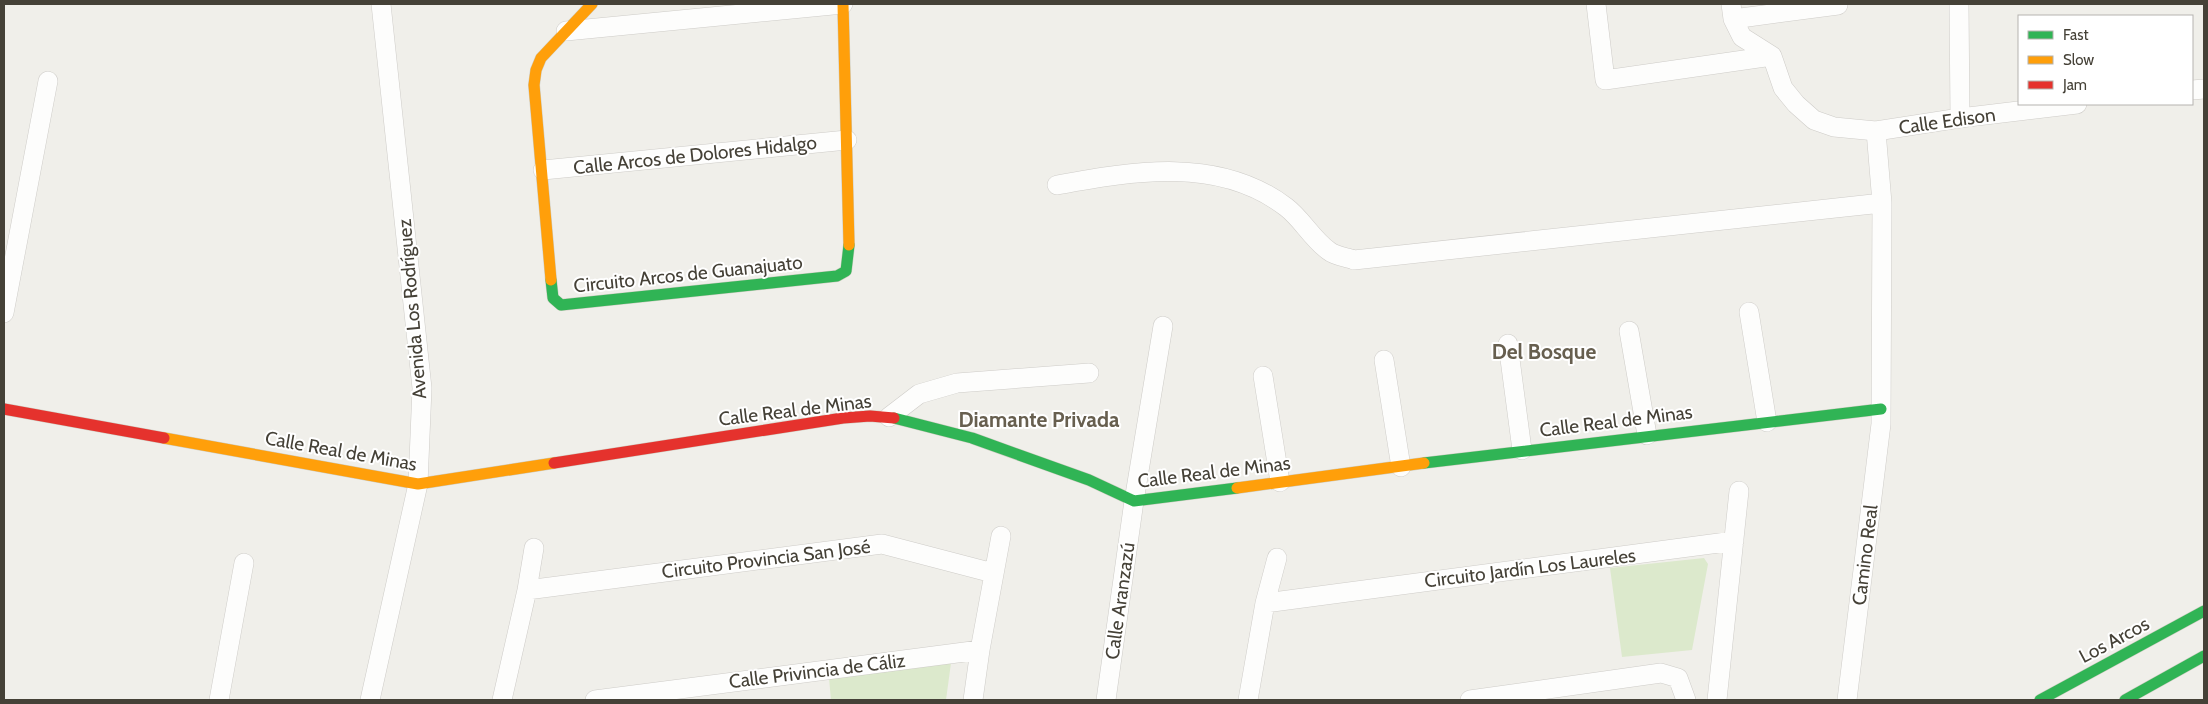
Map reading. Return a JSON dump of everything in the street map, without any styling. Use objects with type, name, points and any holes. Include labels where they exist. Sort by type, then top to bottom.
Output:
[{"type":"street","name":"Circuito Arcos de Guanajuato","points":[[592,4],[541,58],[536,70],[534,85],[553,298],[561,305],[836,276],[846,271],[849,257],[843,4]]},
{"type":"street","points":[[566,31],[843,4]]},
{"type":"street","points":[[1596,4],[1606,80],[1772,56]]},
{"type":"street","points":[[1959,4],[1960,118]]},
{"type":"street","name":"Avenida Los Rodríguez","points":[[370,700],[418,484],[422,388],[384,5]]},
{"type":"street","points":[[1772,56],[1742,37],[1732,11],[1838,5]]},
{"type":"street","name":"Calle Edison","points":[[1772,56],[1783,88],[1796,104],[1814,120],[1834,127],[1876,131],[1960,118],[2070,105]]},
{"type":"street","points":[[4,313],[48,81]]},
{"type":"street","name":"Camino Real","points":[[1847,700],[1881,424],[1882,203],[1876,131]]},
{"type":"street","name":"Calle Arcos de Dolores Hidalgo","points":[[543,170],[847,140]]},
{"type":"street","points":[[1057,185],[1116,174],[1157,170],[1215,174],[1258,189],[1288,208],[1330,252],[1354,260],[1882,203]]},
{"type":"street","points":[[1749,312],[1767,422]]},
{"type":"street","name":"Calle Aranzazú","points":[[1106,700],[1134,501],[1163,326]]},
{"type":"street","points":[[1629,331],[1646,435]]},
{"type":"street","points":[[1508,344],[1522,450]]},
{"type":"street","points":[[1384,360],[1402,467]]},
{"type":"street","points":[[889,417],[918,394],[957,383],[1089,373]]},
{"type":"street","points":[[1263,376],[1280,482]]},
{"type":"street","name":"Calle Real de Minas","points":[[4,410],[418,484],[843,418],[889,417],[972,438],[1089,480],[1134,501],[1522,450],[1881,409]]},
{"type":"street","points":[[1717,700],[1740,491]]},
{"type":"street","points":[[973,700],[993,573],[1001,536]]},
{"type":"street","name":"Circuito Jardín Los Laureles","points":[[1265,603],[1734,541]]},
{"type":"street","name":"Circuito Provincia San José","points":[[527,590],[882,544],[993,573]]},
{"type":"street","points":[[502,700],[527,590],[534,548]]},
{"type":"street","points":[[1248,700],[1265,603],[1276,558]]},
{"type":"street","points":[[218,700],[244,563]]},
{"type":"street","name":"Los Arcos","points":[[2040,700],[2204,611]]},
{"type":"street","name":"Calle Privincia de Cáliz","points":[[595,700],[980,650]]},
{"type":"street","points":[[2125,700],[2204,656]]},
{"type":"street","points":[[1470,700],[1661,673],[1678,678],[1686,700]]},
{"type":"green space","points":[[1704,558],[1708,564],[1692,650],[1622,657],[1610,568]]},
{"type":"green space","points":[[951,663],[946,700],[831,700],[829,678]]},
{"type":"traffic: fast","points":[[551,280],[553,298],[561,305],[837,276],[846,271],[849,245]]},
{"type":"traffic: fast","points":[[1424,463],[1881,409]]},
{"type":"traffic: fast","points":[[894,418],[972,438],[1089,480],[1134,501],[1237,488]]},
{"type":"traffic: fast","points":[[2040,700],[2204,611]]},
{"type":"traffic: fast","points":[[2125,700],[2204,656]]},
{"type":"traffic: slow","points":[[551,280],[534,85],[536,70],[541,58],[592,4]]},
{"type":"traffic: slow","points":[[843,4],[849,245]]},
{"type":"traffic: slow","points":[[164,438],[418,484],[554,463]]},
{"type":"traffic: slow","points":[[1237,488],[1424,463]]},
{"type":"traffic: jam","points":[[4,409],[164,438]]},
{"type":"traffic: jam","points":[[554,463],[843,418],[870,416],[894,418]]},
{"type":"district","name":"Del Bosque","points":[[1544,351]]},
{"type":"district","name":"Diamante Privada","points":[[1039,419]]}]
